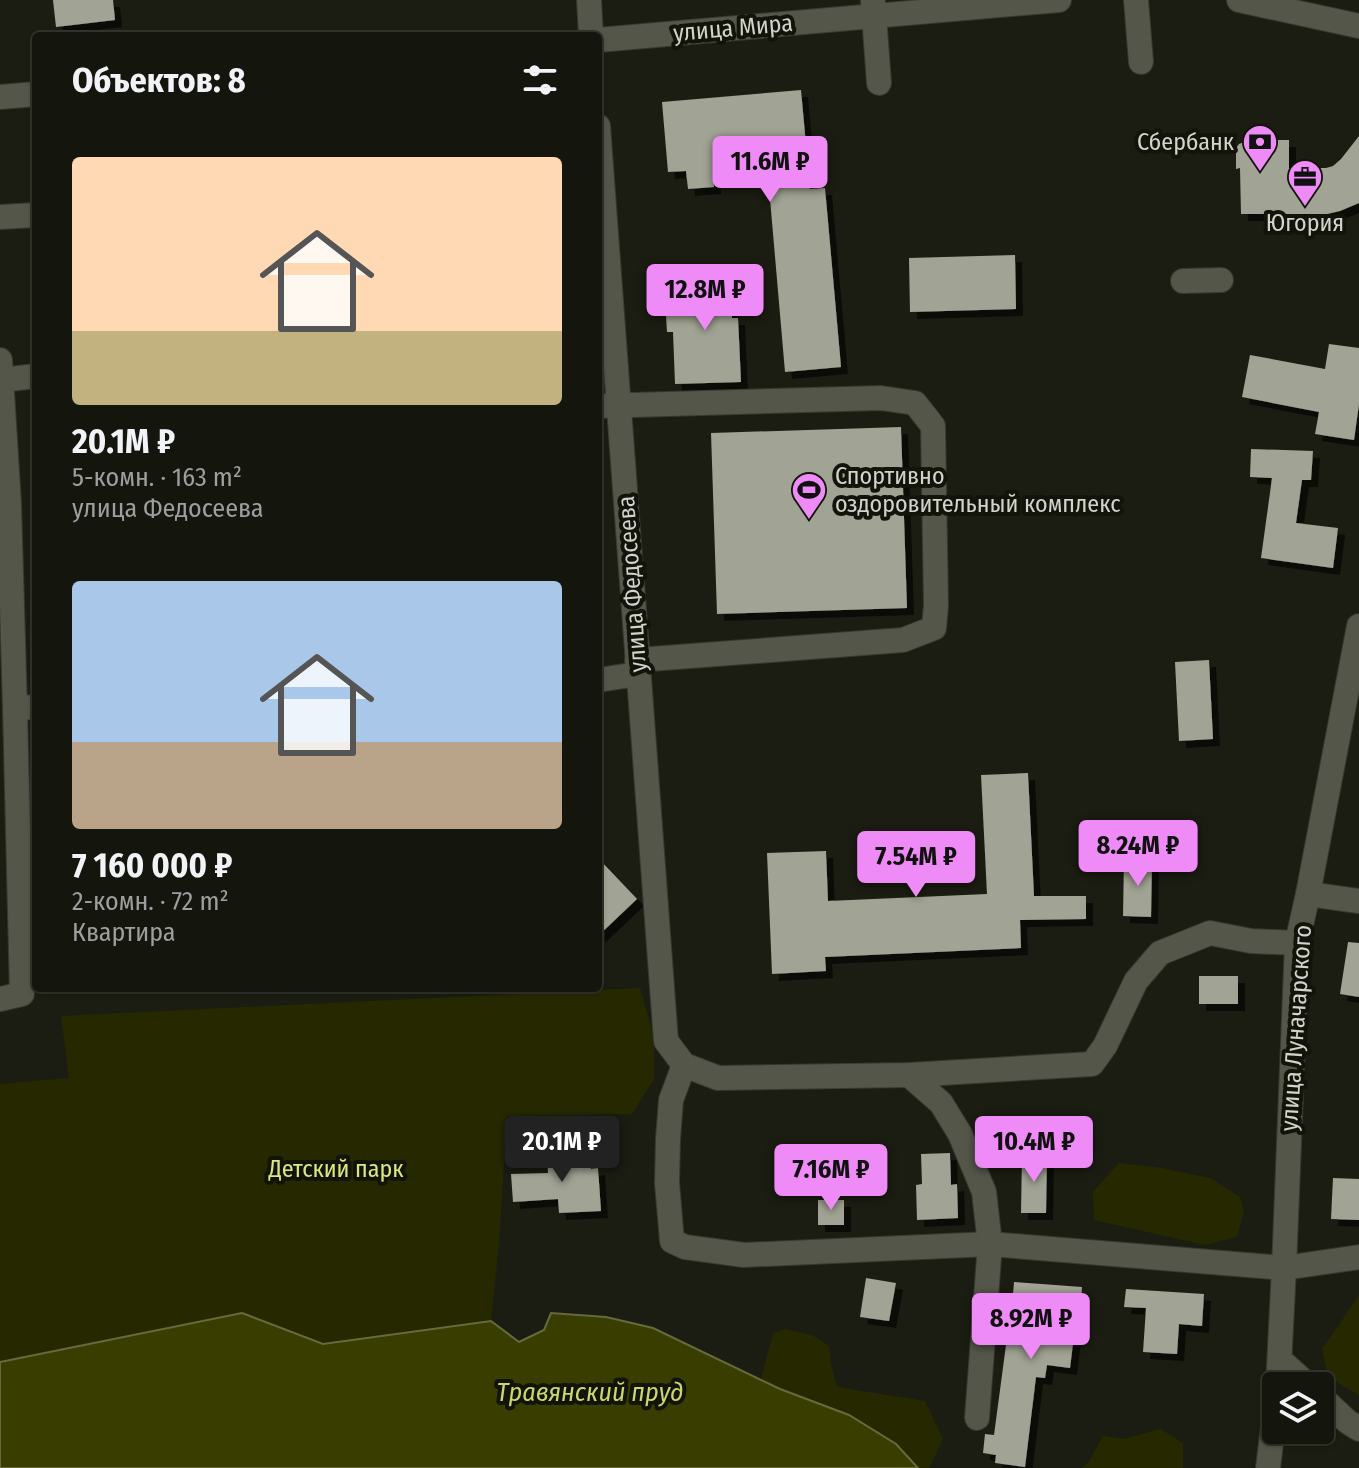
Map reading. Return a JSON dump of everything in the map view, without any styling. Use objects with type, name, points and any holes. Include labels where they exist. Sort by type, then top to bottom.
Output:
[{"type":"street","points":[[589,0],[591,32]]},
{"type":"street","name":"улица Мира","points":[[602,40],[873,8],[1059,0]]},
{"type":"street","points":[[1136,0],[1141,62]]},
{"type":"street","points":[[1239,0],[1359,26]]},
{"type":"street","points":[[873,8],[879,83]]},
{"type":"street","points":[[0,97],[32,94]]},
{"type":"street","points":[[0,217],[32,215]]},
{"type":"street","name":"улица Федосеева","points":[[602,238],[608,405],[638,667],[666,1041],[684,1065]]},
{"type":"street","points":[[1183,281],[1221,280]]},
{"type":"street","points":[[0,999],[22,994],[9,504],[1,370],[32,375]]},
{"type":"street","points":[[602,679],[638,667],[903,640],[934,628],[936,605],[933,426],[915,403],[881,398],[608,405]]},
{"type":"street","name":"улица Луначарского","points":[[1279,1372],[1297,943],[1359,626]]},
{"type":"street","points":[[1308,894],[1359,901]]},
{"type":"street","points":[[1297,943],[1251,941],[1210,933],[1160,953],[1136,981],[1105,1046],[1092,1064],[909,1075],[718,1078],[684,1065],[671,1100],[668,1139],[667,1183],[672,1241],[685,1247],[744,1255],[990,1244],[1284,1268],[1359,1257]]},
{"type":"street","points":[[909,1075],[941,1103],[960,1134],[984,1192],[990,1244],[977,1418]]},
{"type":"street","points":[[1280,1360],[1293,1372]]},
{"type":"street","points":[[1334,1409],[1359,1429]]},
{"type":"street","points":[[1268,1468],[1271,1444]]},
{"type":"green space","name":"Детский парк","points":[[640,988],[654,1037],[654,1079],[632,1114],[507,1116],[491,1321],[322,1344],[242,1313],[0,1362],[0,1084],[69,1078],[61,1016]]},
{"type":"green space","points":[[1119,1163],[1210,1178],[1240,1197],[1244,1212],[1237,1237],[1205,1245],[1094,1220],[1093,1192]]},
{"type":"green space","points":[[1359,1296],[1359,1395],[1334,1380],[1334,1372],[1327,1372],[1322,1349]]},
{"type":"green space","points":[[785,1329],[812,1335],[829,1346],[837,1387],[925,1401],[943,1439],[929,1468],[918,1468],[896,1444],[849,1415],[761,1380],[773,1333]]},
{"type":"green space","points":[[1160,1429],[1183,1443],[1183,1468],[1082,1468],[1103,1436],[1124,1439]]},
{"type":"water","name":"Травянский пруд","points":[[242,1313],[323,1344],[491,1321],[519,1342],[544,1330],[551,1313],[606,1317],[653,1328],[780,1389],[849,1415],[896,1444],[918,1468],[0,1468],[0,1362]]},
{"type":"building","points":[[53,0],[113,0],[115,20],[56,27]]},
{"type":"building","points":[[801,90],[810,189],[825,188],[841,367],[785,372],[767,164],[713,168],[714,187],[688,189],[686,171],[668,172],[662,102]]},
{"type":"building","points":[[1359,136],[1359,203],[1327,214],[1241,214],[1240,168],[1236,169],[1236,148],[1239,144],[1249,140],[1289,140],[1289,168],[1326,168],[1341,159]]},
{"type":"building","points":[[1015,255],[1016,309],[910,312],[909,258]]},
{"type":"building","points":[[730,274],[732,318],[738,318],[741,382],[675,384],[673,332],[667,332],[665,300],[682,299],[682,277]]},
{"type":"building","points":[[1329,344],[1359,348],[1359,404],[1354,440],[1315,434],[1319,412],[1242,397],[1250,355],[1325,369]]},
{"type":"building","name":"Спортивно оздоровительный комплекс","points":[[901,427],[907,608],[717,614],[711,433]]},
{"type":"building","points":[[1251,449],[1313,451],[1311,480],[1302,480],[1296,523],[1338,528],[1333,568],[1261,558],[1272,478],[1250,477]]},
{"type":"building","points":[[1209,660],[1213,739],[1179,741],[1175,662]]},
{"type":"building","points":[[1028,773],[1034,896],[1086,896],[1086,919],[1020,920],[1021,948],[825,957],[826,971],[772,974],[767,853],[826,851],[828,901],[987,894],[981,775]]},
{"type":"building","points":[[1124,859],[1152,860],[1151,917],[1123,916]]},
{"type":"building","points":[[602,862],[637,899],[602,932]]},
{"type":"building","points":[[1348,942],[1359,943],[1359,997],[1340,994]]},
{"type":"building","points":[[1199,976],[1238,976],[1238,1004],[1199,1004]]},
{"type":"building","points":[[590,1153],[591,1169],[598,1168],[601,1211],[559,1213],[558,1199],[513,1202],[511,1174],[548,1173],[547,1155]]},
{"type":"building","points":[[950,1153],[951,1185],[957,1184],[958,1218],[917,1220],[916,1185],[922,1184],[921,1154]]},
{"type":"building","points":[[1022,1154],[1047,1155],[1046,1213],[1021,1213]]},
{"type":"building","points":[[1333,1178],[1359,1179],[1359,1220],[1331,1219]]},
{"type":"building","points":[[818,1200],[844,1200],[844,1225],[818,1225]]},
{"type":"building","points":[[866,1278],[896,1283],[889,1321],[860,1317]]},
{"type":"building","points":[[1014,1282],[1082,1287],[1080,1319],[1076,1319],[1070,1368],[1047,1365],[1045,1378],[1036,1377],[1025,1467],[995,1463],[996,1455],[983,1453],[985,1434],[994,1435]]},
{"type":"building","points":[[1126,1289],[1204,1294],[1202,1326],[1179,1324],[1177,1354],[1143,1352],[1146,1308],[1124,1307]]},
{"type":"place","name":"Сбербанк","points":[[1260,173]]},
{"type":"place","name":"Югория","points":[[1305,208]]},
{"type":"place","name":"Спортивно оздоровительный комплекс","points":[[809,521]]}]
